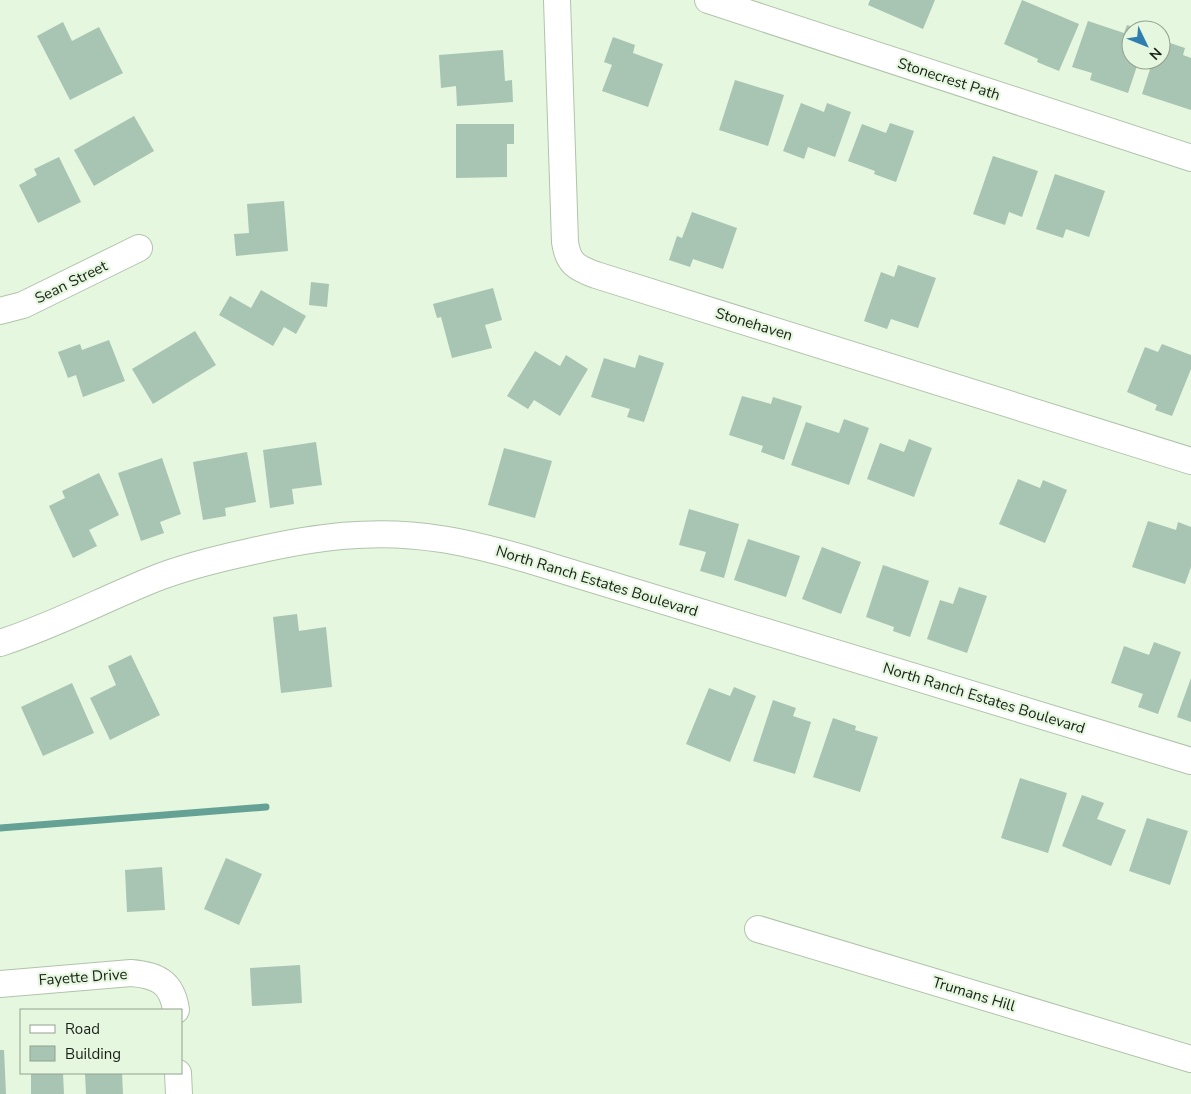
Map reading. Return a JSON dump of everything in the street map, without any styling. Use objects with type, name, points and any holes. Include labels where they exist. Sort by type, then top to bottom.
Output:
[{"type":"street","name":"Stonehaven","points":[[557,0],[565,242],[567,253],[573,264],[584,271],[596,275],[1191,461]]},
{"type":"street","name":"Stonecrest Path","points":[[708,0],[1191,158]]},
{"type":"street","name":"Sean Street","points":[[0,311],[23,305],[139,248]]},
{"type":"street","name":"North Ranch Estates Boulevard","points":[[0,643],[54,624],[156,578],[219,559],[326,537],[378,534],[409,535],[459,542],[526,559],[1191,761]]},
{"type":"street","name":"Trumans Hill","points":[[758,929],[1191,1059]]},
{"type":"street","name":"Fayette Drive","points":[[0,984],[131,973],[143,974],[154,977],[163,983],[175,1003],[176,1009]]},
{"type":"street","points":[[178,1074],[179,1094]]},
{"type":"building","points":[[870,0],[935,0],[923,29],[868,5]]},
{"type":"building","points":[[1022,0],[1079,24],[1059,71],[1037,62],[1038,59],[1004,44]]},
{"type":"building","points":[[1088,21],[1121,32],[1121,70],[1136,70],[1128,93],[1090,80],[1092,73],[1072,67]]},
{"type":"building","points":[[63,22],[72,41],[99,27],[123,73],[70,100],[37,36]]},
{"type":"building","points":[[613,37],[635,45],[633,53],[663,64],[648,107],[602,91],[612,65],[604,62]]},
{"type":"building","points":[[1171,43],[1185,48],[1183,55],[1191,58],[1191,110],[1142,94],[1150,70],[1171,70]]},
{"type":"building","points":[[503,50],[505,81],[512,80],[513,102],[457,106],[456,86],[441,88],[439,55]]},
{"type":"building","points":[[735,80],[784,95],[768,146],[719,130]]},
{"type":"building","points":[[801,103],[824,112],[827,103],[851,112],[835,157],[808,147],[804,159],[783,151]]},
{"type":"building","points":[[134,116],[154,151],[94,186],[74,150]]},
{"type":"building","points":[[890,123],[914,131],[896,182],[874,174],[875,171],[848,161],[862,124],[886,133]]},
{"type":"building","points":[[456,124],[514,124],[514,144],[507,144],[507,177],[456,178]]},
{"type":"building","points":[[993,156],[1038,171],[1022,217],[1009,212],[1005,225],[973,214]]},
{"type":"building","points":[[59,157],[81,202],[38,223],[19,185],[37,175],[34,169]]},
{"type":"building","points":[[1055,174],[1105,191],[1089,237],[1066,229],[1063,238],[1036,229]]},
{"type":"building","points":[[284,201],[288,251],[236,256],[234,234],[249,233],[247,204]]},
{"type":"building","points":[[692,212],[737,228],[723,269],[693,259],[690,267],[669,260],[677,236],[682,238]]},
{"type":"building","points":[[898,265],[936,278],[918,328],[891,319],[887,329],[864,321],[881,272],[894,277]]},
{"type":"building","points":[[311,282],[329,284],[327,307],[309,305]]},
{"type":"building","points":[[493,288],[502,320],[485,325],[492,348],[452,358],[441,317],[437,318],[433,304]]},
{"type":"building","points":[[261,290],[306,316],[296,334],[284,327],[273,346],[219,315],[230,296],[251,308]]},
{"type":"building","points":[[195,331],[216,365],[153,404],[132,369]]},
{"type":"building","points":[[109,340],[125,381],[83,397],[76,375],[68,378],[58,352],[80,344],[82,350]]},
{"type":"building","points":[[1162,344],[1191,355],[1191,369],[1172,416],[1155,410],[1157,405],[1127,392],[1145,347],[1158,352]]},
{"type":"building","points":[[535,351],[560,366],[566,355],[588,369],[560,416],[534,400],[528,409],[507,396]]},
{"type":"building","points":[[639,355],[664,363],[644,422],[627,417],[630,409],[591,397],[604,358],[635,368]]},
{"type":"building","points":[[742,396],[771,404],[773,397],[802,406],[784,460],[761,452],[763,446],[729,435]]},
{"type":"building","points":[[844,419],[869,428],[849,485],[791,465],[806,422],[839,433]]},
{"type":"building","points":[[909,439],[932,448],[914,497],[867,479],[880,443],[904,452]]},
{"type":"building","points":[[316,442],[322,485],[292,489],[294,504],[270,508],[263,450]]},
{"type":"building","points":[[504,448],[552,461],[535,518],[488,505]]},
{"type":"building","points":[[247,452],[256,502],[225,508],[226,516],[203,520],[193,462]]},
{"type":"building","points":[[162,458],[181,514],[160,522],[164,533],[141,541],[118,473]]},
{"type":"building","points":[[99,473],[119,515],[89,530],[97,546],[73,558],[49,506],[65,498],[62,491]]},
{"type":"building","points":[[1018,479],[1040,488],[1043,480],[1067,490],[1045,543],[999,524]]},
{"type":"building","points":[[689,509],[739,524],[724,578],[700,571],[706,552],[679,545]]},
{"type":"building","points":[[1148,521],[1176,530],[1178,522],[1191,527],[1191,567],[1185,584],[1132,567]]},
{"type":"building","points":[[748,539],[800,556],[786,597],[734,580]]},
{"type":"building","points":[[822,547],[861,562],[841,614],[802,599]]},
{"type":"building","points":[[883,565],[929,581],[910,637],[893,631],[894,627],[866,617]]},
{"type":"building","points":[[959,587],[987,596],[967,653],[927,639],[940,600],[953,604]]},
{"type":"building","points":[[297,614],[299,631],[326,627],[332,687],[281,693],[273,617]]},
{"type":"building","points":[[1154,642],[1181,652],[1158,714],[1138,707],[1143,694],[1111,683],[1124,646],[1149,655]]},
{"type":"building","points":[[131,655],[160,715],[110,740],[90,698],[116,685],[108,666]]},
{"type":"building","points":[[1191,678],[1191,722],[1177,717]]},
{"type":"building","points":[[72,683],[94,733],[43,756],[21,707]]},
{"type":"building","points":[[734,687],[756,696],[730,762],[686,744],[709,688],[730,696]]},
{"type":"building","points":[[773,700],[796,708],[793,716],[811,722],[795,774],[753,761]]},
{"type":"building","points":[[833,718],[856,726],[855,730],[878,737],[860,792],[813,777]]},
{"type":"building","points":[[1020,778],[1067,793],[1048,853],[1001,838]]},
{"type":"building","points":[[1082,795],[1104,803],[1097,819],[1126,830],[1111,866],[1062,846]]},
{"type":"building","points":[[1147,818],[1188,831],[1170,885],[1129,871]]},
{"type":"building","points":[[226,858],[262,874],[239,925],[204,909]]},
{"type":"building","points":[[162,867],[165,910],[127,912],[125,870]]},
{"type":"building","points":[[300,965],[302,1003],[252,1006],[250,968]]},
{"type":"building","points":[[0,1050],[4,1050],[6,1094],[0,1094]]},
{"type":"building","points":[[31,1074],[63,1074],[64,1094],[31,1094]]},
{"type":"building","points":[[85,1074],[122,1074],[123,1094],[86,1094]]},
{"type":"waterway","points":[[0,828],[266,807]]}]
